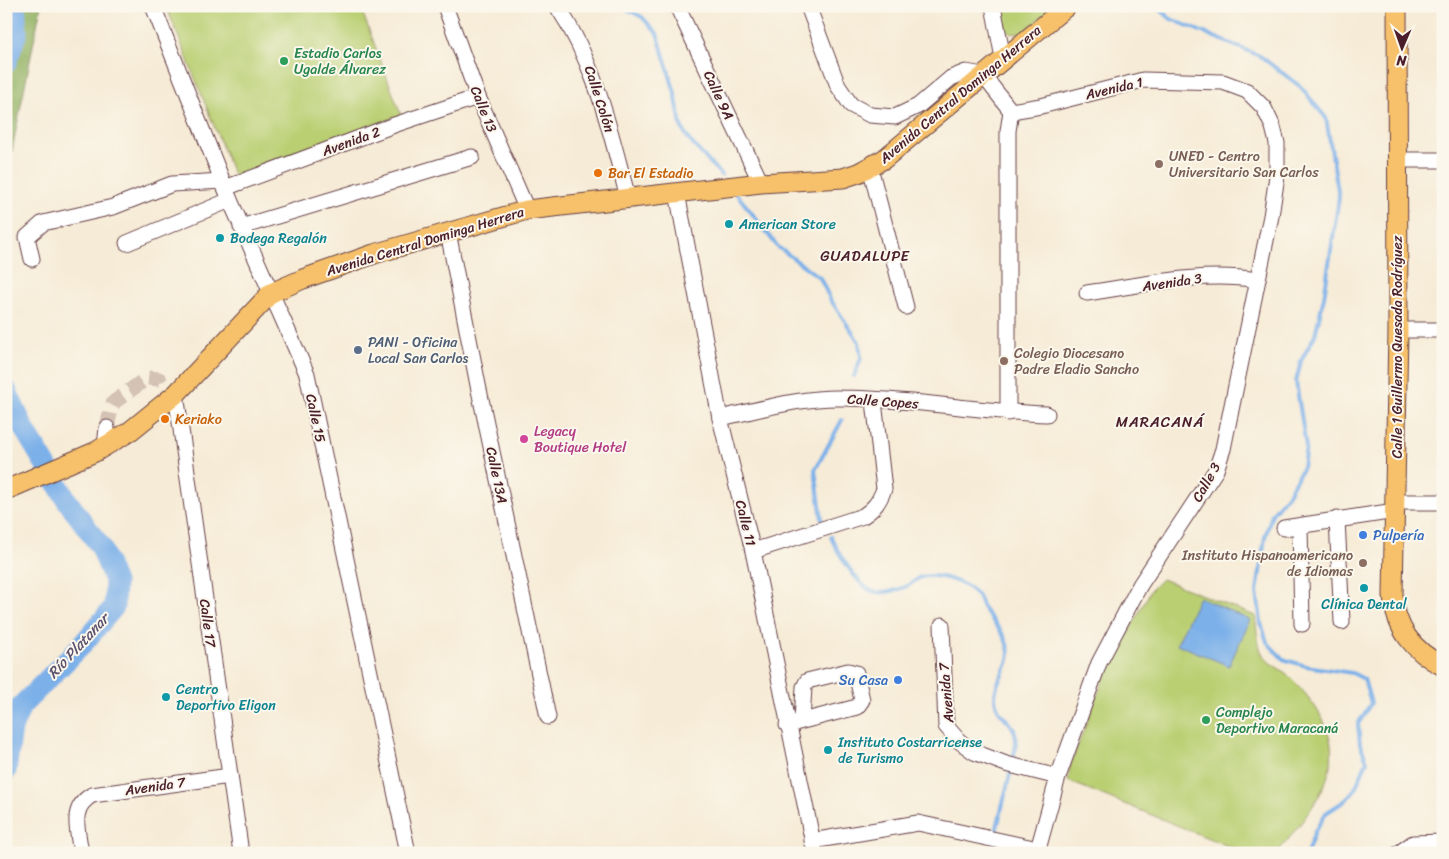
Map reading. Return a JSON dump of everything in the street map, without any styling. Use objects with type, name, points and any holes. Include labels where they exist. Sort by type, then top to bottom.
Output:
[{"type":"main road","name":"Avenida Central Dominga Herrera","points":[[8,487],[74,460],[106,437],[130,432],[172,394],[271,293],[321,272],[448,232],[527,210],[760,183],[844,178],[884,159],[1066,6]]},
{"type":"main road","name":"Calle 1 Guillermo Quesada Rodríguez","points":[[1397,6],[1398,330],[1394,612],[1404,635],[1428,659],[1443,666]]},
{"type":"street","name":"Calle 15","points":[[153,6],[241,227],[307,374],[408,853]]},
{"type":"street","name":"Calle 13","points":[[446,6],[478,97],[527,210]]},
{"type":"street","name":"Calle Colón","points":[[557,6],[586,58],[607,118],[628,198]]},
{"type":"street","name":"Calle 9A","points":[[677,6],[760,183]]},
{"type":"street","points":[[808,6],[838,86],[851,105],[870,115],[895,117],[918,106],[951,78],[966,72],[983,75],[1011,110],[1008,131],[1008,413]]},
{"type":"street","points":[[994,6],[1003,58]]},
{"type":"street","name":"Avenida 1","points":[[1011,110],[1041,106],[1143,80],[1223,82],[1247,91]]},
{"type":"street","name":"Calle 3","points":[[1038,851],[1058,777],[1099,663],[1123,615],[1161,552],[1216,470],[1223,449],[1274,200],[1277,176],[1278,143],[1274,127],[1264,108],[1247,91]]},
{"type":"street","name":"Avenida 2","points":[[226,190],[394,125],[478,97]]},
{"type":"street","points":[[241,227],[472,157]]},
{"type":"street","points":[[1397,160],[1443,160]]},
{"type":"street","points":[[870,167],[906,307]]},
{"type":"street","points":[[32,259],[27,237],[42,224],[113,207],[172,184],[226,190]]},
{"type":"street","points":[[127,243],[226,190]]},
{"type":"street","name":"Calle 11","points":[[677,193],[720,418],[753,551],[813,847]]},
{"type":"street","name":"Calle 13A","points":[[448,232],[480,395],[548,717]]},
{"type":"street","name":"Avenida 3","points":[[1087,293],[1204,277],[1234,276],[1257,280]]},
{"type":"street","points":[[1398,330],[1443,330]]},
{"type":"street","name":"Calle 17","points":[[172,394],[241,853]]},
{"type":"street","name":"Calle Copes","points":[[720,418],[815,400],[841,398],[931,404],[1008,413],[1047,414]]},
{"type":"street","points":[[753,551],[863,516],[872,511],[880,500],[884,489],[874,400]]},
{"type":"street","points":[[1284,528],[1337,520],[1395,507],[1443,502]]},
{"type":"street","points":[[1337,520],[1342,622]]},
{"type":"street","points":[[1300,526],[1302,624]]},
{"type":"street","name":"Avenida 7","points":[[942,624],[946,726],[959,742],[974,752],[1013,766],[1058,777]]},
{"type":"street","points":[[787,725],[802,721]]},
{"type":"street","name":"Avenida 7","points":[[80,853],[76,816],[82,801],[92,795],[230,776]]},
{"type":"street","points":[[813,847],[918,823],[1038,851]]},
{"type":"street","points":[[1399,853],[1413,843],[1443,842]]},
{"type":"green space","points":[[6,6],[41,6],[6,180]]},
{"type":"green space","name":"Estadio Carlos Ugalde Álvarez","points":[[166,6],[360,6],[401,115],[234,176]]},
{"type":"green space","points":[[1002,6],[1052,6],[1027,29],[1015,34],[1009,33],[1005,26]]},
{"type":"green space","name":"Complejo Deportivo Maracaná","points":[[1162,579],[1255,616],[1259,645],[1263,655],[1271,664],[1288,675],[1310,700],[1325,723],[1331,745],[1330,765],[1324,786],[1297,829],[1277,853],[1245,853],[1068,781],[1070,766],[1104,678],[1151,590]]},
{"type":"water","points":[[1199,597],[1250,620],[1229,666],[1177,644]]},
{"type":"waterway","name":"Río Platanar","points":[[6,63],[17,32],[15,6]]},
{"type":"waterway","points":[[621,6],[642,17],[657,33],[675,93],[681,126],[689,140],[721,175]]},
{"type":"waterway","points":[[1156,6],[1171,19],[1260,56],[1301,87],[1326,118],[1339,197],[1324,297],[1315,335],[1301,361],[1296,382],[1306,447],[1303,467],[1288,494],[1272,514],[1265,537],[1257,592],[1261,623],[1267,642],[1283,659],[1306,666],[1352,673],[1364,679],[1371,703],[1358,724],[1360,744],[1367,761],[1355,789],[1346,800],[1326,813],[1315,831],[1307,853]]},
{"type":"waterway","points":[[736,193],[778,247],[820,278],[830,299],[859,342],[861,358],[854,376]]},
{"type":"waterway","name":"Río Platanar","points":[[6,389],[23,427],[68,502],[101,547],[115,583],[114,607],[81,646],[21,706],[12,728],[6,771]]},
{"type":"waterway","points":[[822,519],[815,470],[842,420]]},
{"type":"waterway","points":[[831,537],[854,575],[866,588],[872,591],[890,591],[905,587],[921,577],[936,576],[966,586],[977,595],[987,614],[1004,636],[1008,647],[1008,660],[997,685],[995,698],[998,709],[1015,733],[1016,744],[1012,763]]},
{"type":"waterway","points":[[995,836],[1011,770]]},
{"type":"waterway","points":[[992,853],[994,843]]},
{"type":"tunnel","points":[[107,428],[114,402],[147,378],[159,379],[167,391]]},
{"type":"place","name":"Estadio Carlos Ugalde Álvarez","points":[[284,61]]},
{"type":"place","name":"UNED - Centro Universitario San Carlos","points":[[1159,164]]},
{"type":"place","name":"Bar El Estadio","points":[[598,173]]},
{"type":"place","name":"American Store","points":[[729,224]]},
{"type":"place","name":"Bodega Regalón","points":[[220,238]]},
{"type":"place","name":"PANI - Oficina Local San Carlos","points":[[358,350]]},
{"type":"place","name":"Colegio Diocesano Padre Eladio Sancho","points":[[1004,361]]},
{"type":"place","name":"Keriako","points":[[165,419]]},
{"type":"place","name":"Legacy Boutique Hotel","points":[[524,439]]},
{"type":"place","name":"Pulpería","points":[[1363,535]]},
{"type":"place","name":"Instituto Hispanoamericano de Idiomas","points":[[1363,563]]},
{"type":"place","name":"Clínica Dental","points":[[1364,588]]},
{"type":"place","name":"Su Casa","points":[[898,680]]},
{"type":"place","name":"Centro Deportivo Eligon","points":[[166,697]]},
{"type":"place","name":"Complejo Deportivo Maracaná","points":[[1206,720]]},
{"type":"place","name":"Instituto Costarricense de Turismo","points":[[828,750]]},
{"type":"district","name":"GUADALUPE","points":[[865,256]]},
{"type":"district","name":"MARACANÁ","points":[[1160,422]]}]
